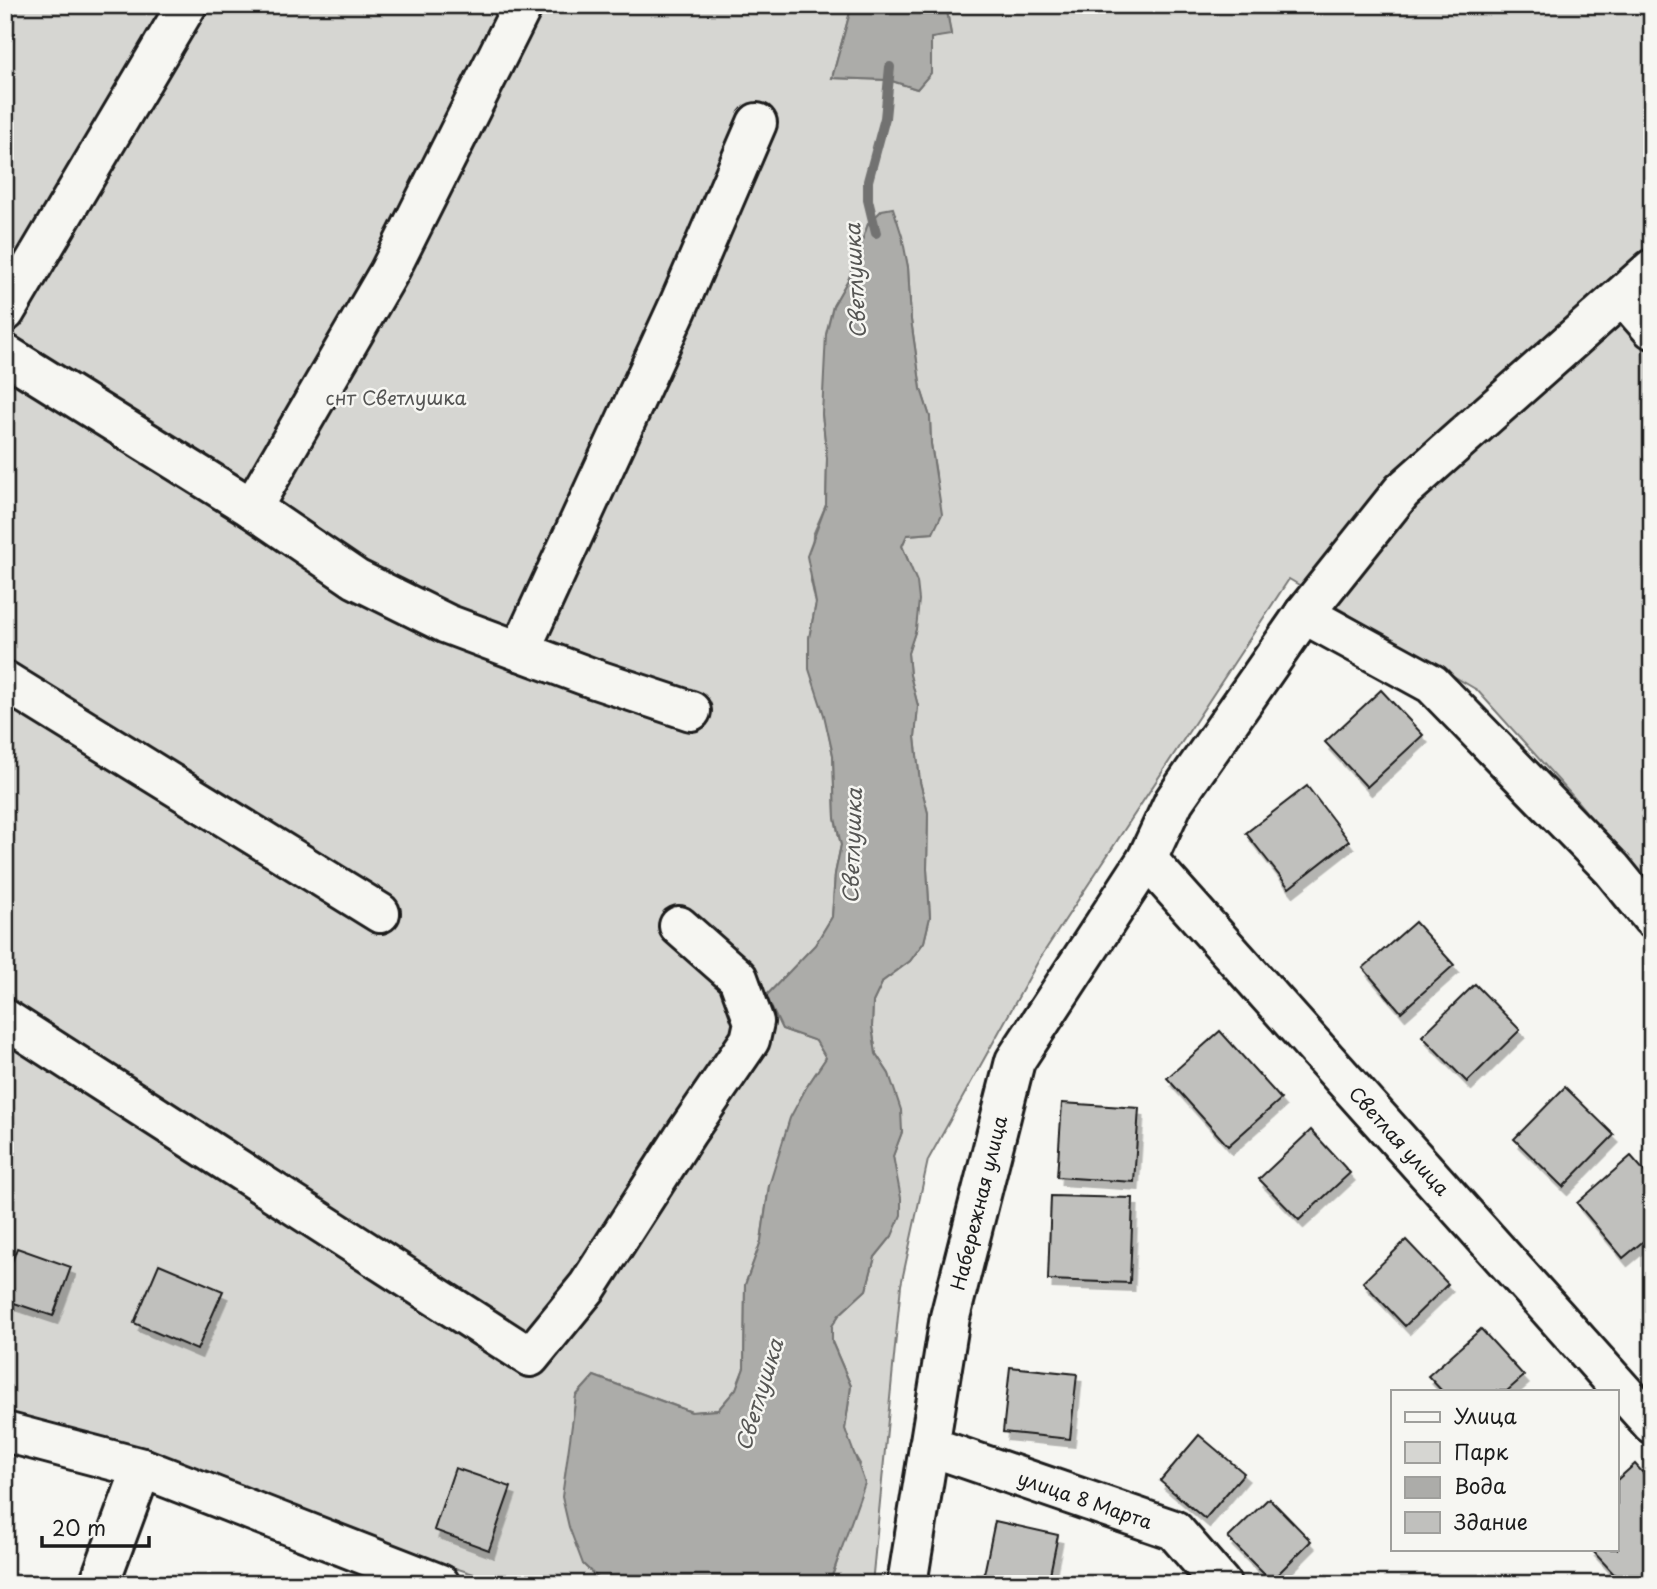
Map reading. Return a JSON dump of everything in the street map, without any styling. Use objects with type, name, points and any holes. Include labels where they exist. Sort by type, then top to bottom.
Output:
[{"type":"street","points":[[5,312],[187,5]]},
{"type":"street","points":[[252,508],[389,272],[523,5]]},
{"type":"street","points":[[520,651],[677,309],[757,122]]},
{"type":"street","name":"Набережная улица","points":[[907,1584],[950,1317],[1015,1061],[1147,859],[1174,801],[1304,614],[1402,491],[1652,269]]},
{"type":"street","points":[[1623,296],[1652,329]]},
{"type":"street","points":[[5,354],[252,508],[356,579],[447,624],[691,711]]},
{"type":"street","points":[[1304,614],[1433,684],[1612,869],[1652,918]]},
{"type":"street","points":[[5,681],[380,913]]},
{"type":"street","name":"Светлая улица","points":[[1147,859],[1652,1424]]},
{"type":"street","points":[[5,1019],[530,1357],[588,1286],[750,1040],[754,1022],[738,978],[679,926]]},
{"type":"street","points":[[5,1432],[142,1468],[440,1584]]},
{"type":"street","name":"улица 8 Марта","points":[[929,1446],[1174,1530],[1221,1584]]},
{"type":"street","points":[[99,1584],[142,1468]]},
{"type":"green space","name":"снт Светлушка","points":[[5,5],[852,5],[832,78],[889,80],[917,89],[931,72],[931,38],[951,34],[946,5],[1652,5],[1652,891],[1577,801],[1477,690],[1289,579],[1040,958],[928,1160],[901,1285],[872,1584],[829,1584],[844,1540],[860,1464],[850,1447],[845,1429],[851,1386],[832,1342],[832,1326],[839,1315],[866,1290],[875,1257],[892,1236],[895,1175],[893,1156],[902,1132],[889,1074],[876,1054],[872,1027],[873,1002],[883,981],[910,961],[924,942],[930,917],[928,813],[920,782],[915,737],[918,706],[910,675],[908,653],[916,629],[910,565],[902,546],[907,535],[933,533],[936,474],[930,417],[921,389],[911,320],[908,267],[897,220],[868,224],[849,278],[833,306],[822,414],[827,458],[826,505],[813,535],[811,581],[816,603],[809,638],[833,755],[835,818],[841,845],[835,874],[832,917],[815,945],[766,996],[782,1029],[816,1041],[826,1058],[806,1088],[769,1186],[761,1241],[745,1285],[744,1368],[736,1389],[718,1410],[692,1412],[594,1376],[576,1396],[573,1421],[583,1564],[604,1584],[531,1584],[519,1575],[514,1584],[505,1584],[5,1424]]},
{"type":"water","points":[[852,5],[946,5],[951,35],[931,38],[931,73],[917,89],[889,80],[832,78]]},
{"type":"water","points":[[893,208],[908,267],[911,320],[921,389],[930,417],[931,444],[942,514],[933,533],[907,535],[902,546],[917,582],[919,600],[916,629],[908,653],[910,675],[918,706],[915,737],[920,782],[928,813],[930,917],[924,942],[910,961],[883,981],[873,1002],[872,1027],[876,1054],[889,1074],[901,1110],[902,1132],[893,1156],[901,1198],[901,1215],[892,1236],[875,1257],[866,1290],[839,1315],[832,1326],[832,1342],[851,1386],[845,1429],[865,1483],[829,1584],[604,1584],[583,1564],[569,1527],[562,1497],[576,1396],[594,1376],[691,1412],[718,1410],[736,1389],[744,1368],[745,1285],[761,1241],[769,1186],[790,1118],[826,1058],[816,1041],[782,1029],[766,996],[815,945],[832,917],[835,874],[841,845],[835,818],[833,755],[809,669],[809,638],[816,603],[807,556],[826,505],[827,458],[822,414],[826,334],[833,306],[849,278],[868,224],[882,210]]},
{"type":"building","points":[[1381,690],[1423,735],[1367,787],[1325,742]]},
{"type":"building","points":[[1307,786],[1349,841],[1289,888],[1246,833]]},
{"type":"building","points":[[1415,922],[1454,965],[1401,1012],[1363,968]]},
{"type":"building","points":[[1475,984],[1520,1030],[1467,1082],[1422,1036]]},
{"type":"building","points":[[1220,1031],[1281,1099],[1228,1146],[1167,1078]]},
{"type":"building","points":[[1565,1087],[1614,1135],[1563,1187],[1514,1139]]},
{"type":"building","points":[[1062,1103],[1139,1108],[1134,1182],[1057,1177]]},
{"type":"building","points":[[1311,1130],[1350,1173],[1299,1220],[1259,1179]]},
{"type":"building","points":[[1631,1156],[1652,1180],[1652,1234],[1623,1258],[1577,1203]]},
{"type":"building","points":[[1051,1196],[1133,1198],[1130,1283],[1048,1280]]},
{"type":"building","points":[[1406,1240],[1448,1284],[1405,1326],[1363,1282]]},
{"type":"building","points":[[17,1248],[71,1267],[53,1316],[5,1300],[5,1281]]},
{"type":"building","points":[[159,1264],[223,1291],[197,1350],[134,1323]]},
{"type":"building","points":[[1481,1329],[1524,1376],[1508,1390],[1441,1390],[1428,1376]]},
{"type":"building","points":[[1010,1367],[1077,1374],[1070,1439],[1003,1432]]},
{"type":"building","points":[[1199,1435],[1244,1473],[1205,1519],[1160,1481]]},
{"type":"building","points":[[1635,1464],[1652,1483],[1652,1571],[1638,1584],[1623,1584],[1592,1550],[1618,1550],[1618,1479]]},
{"type":"building","points":[[455,1468],[511,1487],[489,1550],[434,1530]]},
{"type":"building","points":[[1269,1498],[1311,1541],[1271,1581],[1228,1538]]},
{"type":"building","points":[[995,1521],[1058,1535],[1048,1584],[982,1584]]},
{"type":"waterway","name":"Светлушка","points":[[876,233],[868,200],[868,181],[885,118],[890,67]]}]
